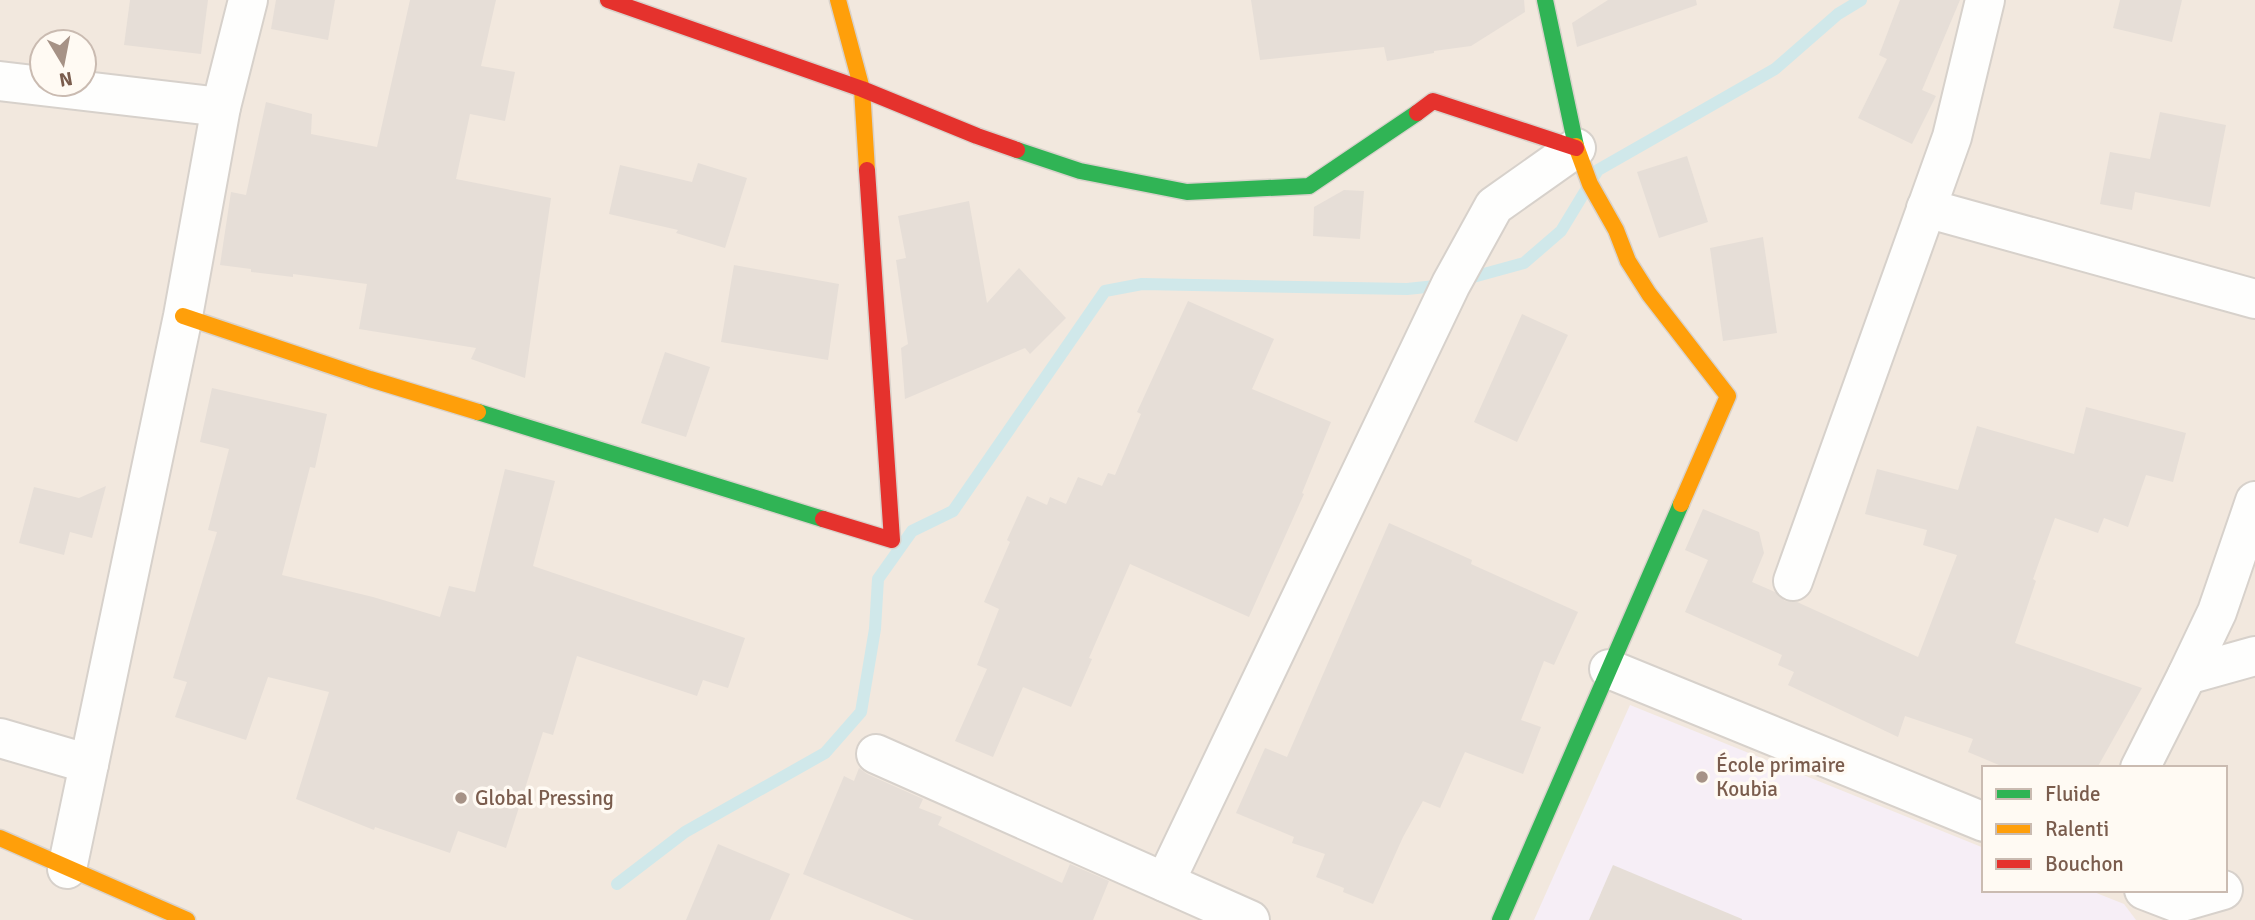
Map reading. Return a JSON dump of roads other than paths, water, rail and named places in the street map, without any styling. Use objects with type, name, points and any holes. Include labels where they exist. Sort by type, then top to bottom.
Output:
[{"type":"street","points":[[67,869],[183,316],[221,107],[248,0]]},
{"type":"street","points":[[608,0],[862,89],[977,136],[1080,172],[1187,192],[1309,186],[1433,101],[1576,148]]},
{"type":"street","points":[[183,316],[384,383],[892,540],[862,89],[838,0]]},
{"type":"street","points":[[1500,920],[1728,396],[1649,294],[1590,184],[1576,148],[1545,0]]},
{"type":"street","points":[[1793,581],[1952,137],[1985,0]]},
{"type":"street","points":[[0,80],[221,107]]},
{"type":"street","points":[[1165,883],[1451,284],[1494,206],[1576,148]]},
{"type":"street","points":[[1926,208],[2255,299]]},
{"type":"street","points":[[2141,766],[2217,612],[2255,501]]},
{"type":"street","points":[[2188,675],[2255,656]]},
{"type":"street","points":[[1609,668],[1982,821]]},
{"type":"street","points":[[0,738],[89,764]]},
{"type":"street","points":[[876,754],[1250,920]]},
{"type":"street","points":[[0,838],[187,920]]},
{"type":"street","points":[[2227,889],[2255,881]]},
{"type":"street","points":[[2167,904],[2216,892]]},
{"type":"waterway","points":[[1462,280],[1524,263],[1561,231],[1598,170],[1775,69],[1838,14],[1861,0]]},
{"type":"waterway","points":[[617,884],[685,832],[825,753],[861,712],[875,629],[878,579],[912,531],[953,511],[1105,291],[1142,284],[1407,289],[1445,285]]},
{"type":"place","name":"École primaire Koubia","points":[[1702,777]]},
{"type":"place","name":"Global Pressing","points":[[461,798]]}]
